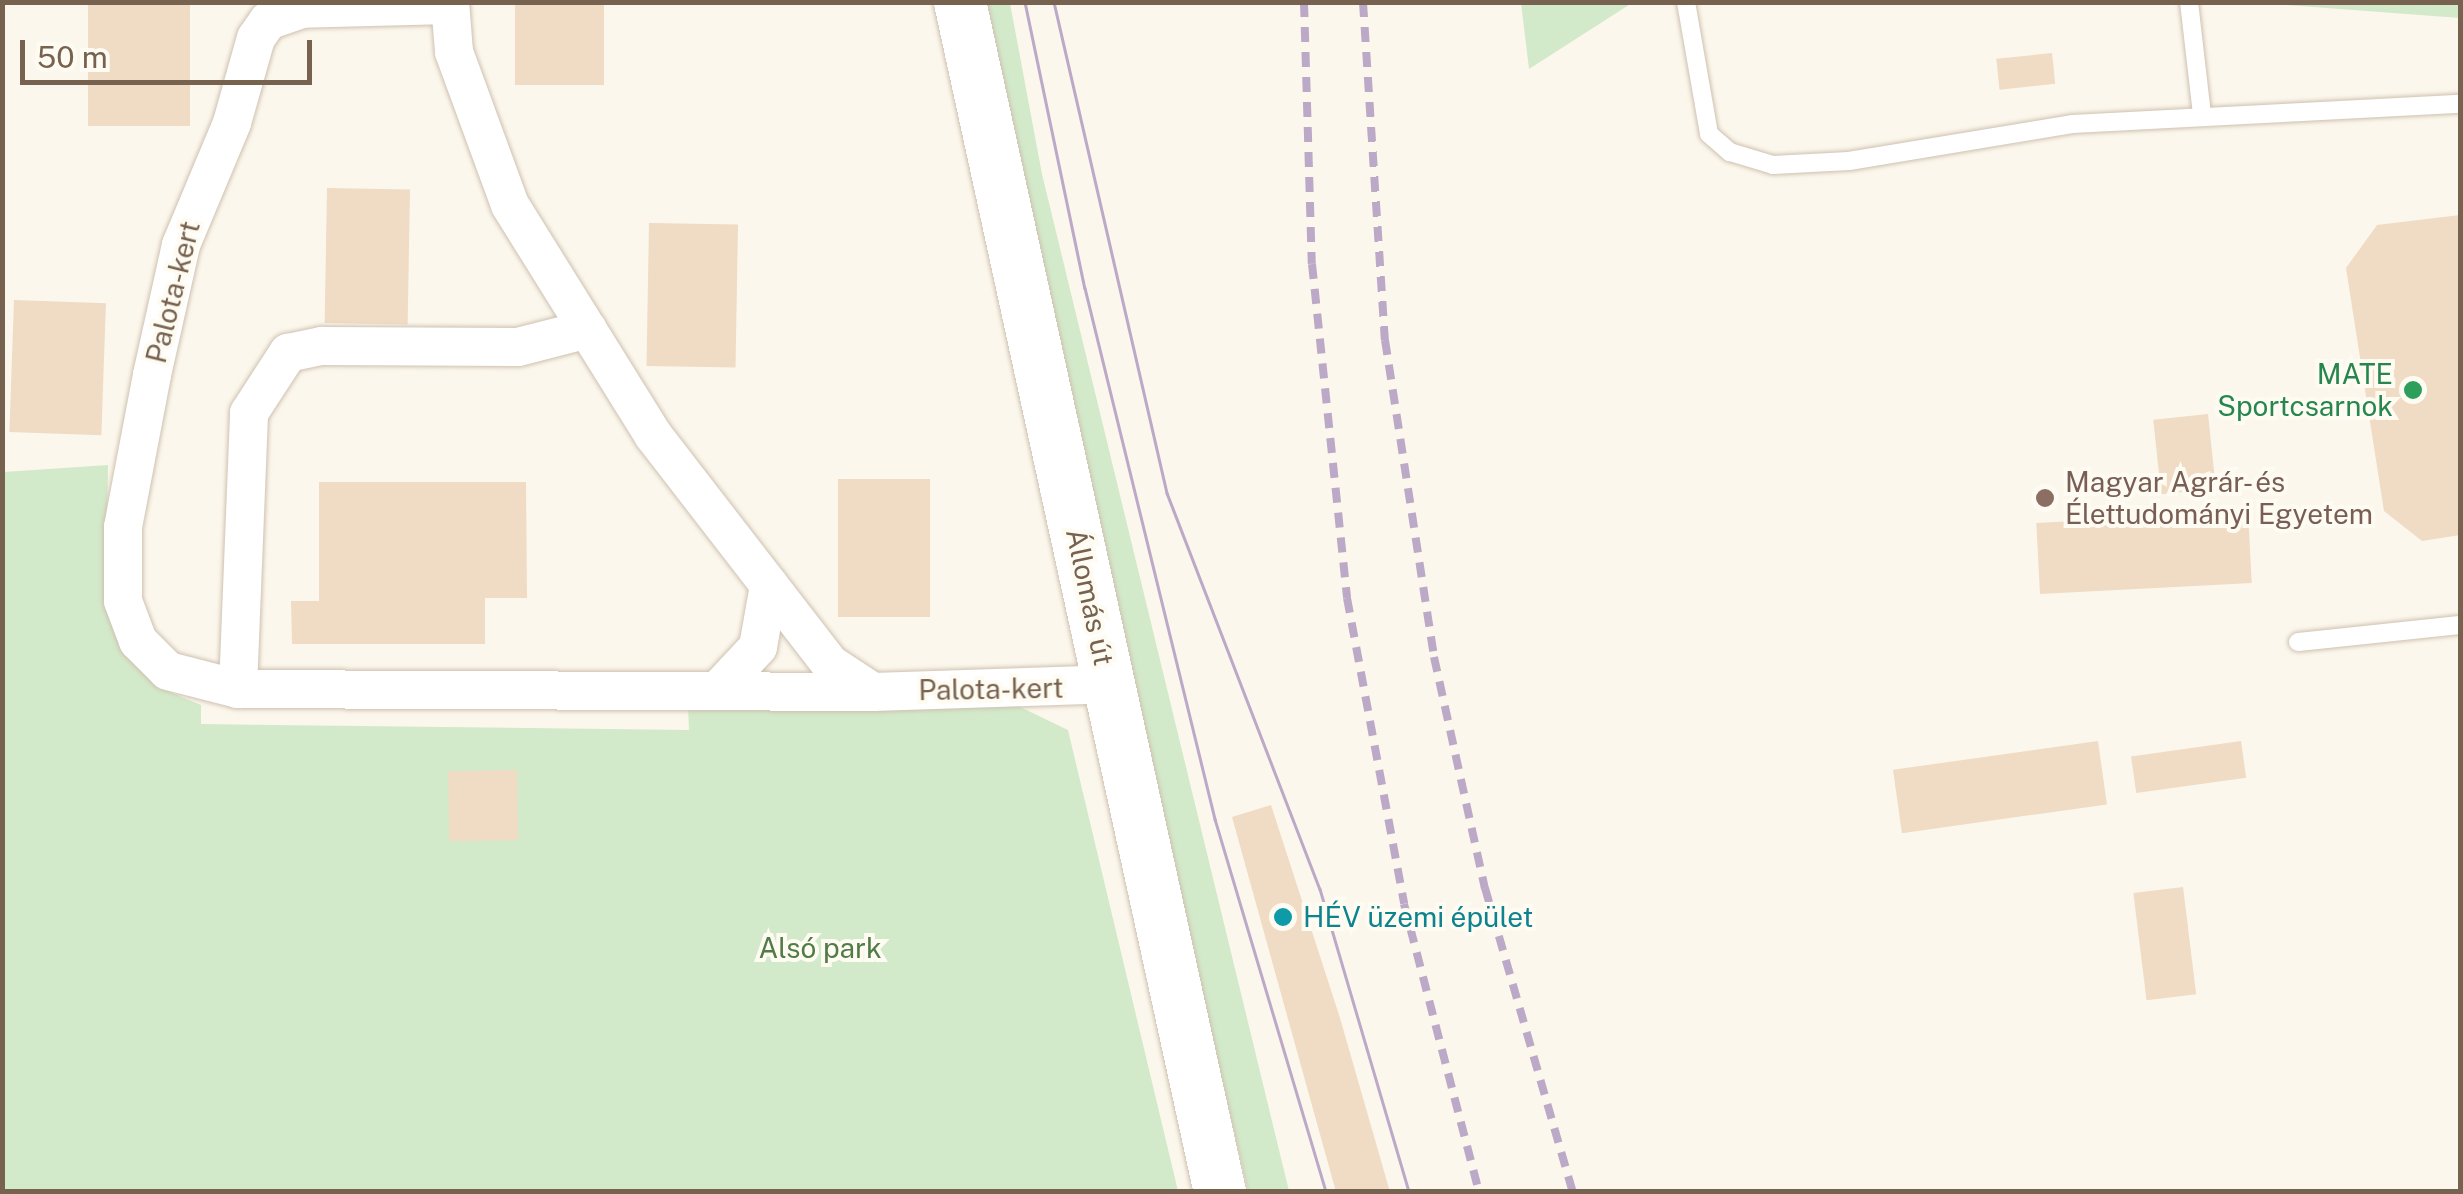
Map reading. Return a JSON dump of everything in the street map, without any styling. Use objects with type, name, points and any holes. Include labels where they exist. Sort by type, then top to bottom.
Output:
[{"type":"main road","name":"Állomás út","points":[[960,2],[1220,1192]]},
{"type":"street","name":"Palota-kert","points":[[873,692],[830,664],[653,435],[498,175],[454,52],[450,4],[302,9],[268,22],[181,245],[123,527],[123,601],[138,641],[168,672],[238,689],[873,692],[1110,684]]},
{"type":"street","points":[[238,689],[249,413],[288,353],[322,346],[518,348],[588,329]]},
{"type":"street","points":[[717,691],[758,648],[769,585]]},
{"type":"lane","points":[[1686,2],[1709,134],[1730,152],[1772,165],[1849,162],[2072,124],[2460,104]]},
{"type":"lane","points":[[2189,2],[2202,116]]},
{"type":"lane","points":[[2298,642],[2460,626]]},
{"type":"green space","points":[[1521,2],[1632,3],[1529,69]]},
{"type":"green space","points":[[984,3],[1010,3],[1042,174],[1289,1191],[1248,1191],[1076,453]]},
{"type":"green space","points":[[2260,3],[2460,3],[2460,18]]},
{"type":"green space","name":"Alsó park","points":[[108,465],[106,597],[139,666],[165,690],[201,705],[201,724],[689,730],[688,705],[1016,705],[1068,730],[1178,1191],[3,1192],[3,472]]},
{"type":"building","points":[[88,2],[190,2],[190,126],[88,126]]},
{"type":"building","points":[[515,2],[604,2],[604,85],[515,85]]},
{"type":"building","points":[[2052,53],[2055,84],[2000,90],[1996,59]]},
{"type":"building","points":[[327,188],[410,189],[408,324],[325,323]]},
{"type":"building","name":"MATE Sportcsarnok","points":[[2460,215],[2460,535],[2422,541],[2384,511],[2346,268],[2377,225]]},
{"type":"building","points":[[649,223],[738,225],[735,368],[647,366]]},
{"type":"building","points":[[14,300],[106,303],[101,435],[9,432]]},
{"type":"building","points":[[2208,414],[2216,489],[2161,494],[2153,420]]},
{"type":"building","points":[[838,479],[930,479],[930,617],[838,617]]},
{"type":"building","points":[[319,482],[526,482],[527,598],[485,598],[485,644],[292,644],[291,601],[319,601]]},
{"type":"building","points":[[2248,512],[2252,583],[2040,594],[2036,523]]},
{"type":"building","points":[[2098,741],[2107,804],[1902,833],[1893,770]]},
{"type":"building","points":[[2241,741],[2246,778],[2136,793],[2131,756]]},
{"type":"building","points":[[517,770],[518,840],[449,841],[448,771]]},
{"type":"building","points":[[1271,805],[1340,1018],[1390,1192],[1336,1192],[1232,817]]},
{"type":"building","points":[[2183,887],[2196,994],[2147,1000],[2133,893]]},
{"type":"tram line","points":[[1025,2],[1085,288],[1215,819],[1326,1192]]},
{"type":"tram line","points":[[1054,2],[1167,493],[1320,889],[1409,1192]]},
{"type":"railway","points":[[1304,2],[1312,264],[1347,598],[1404,904],[1479,1192]]},
{"type":"railway","points":[[1363,2],[1385,340],[1434,657],[1485,888],[1573,1192]]},
{"type":"place","name":"MATE Sportcsarnok","points":[[2413,390]]},
{"type":"place","name":"Magyar Agrár- és Élettudományi Egyetem","points":[[2045,498]]},
{"type":"place","name":"HÉV üzemi épület","points":[[1283,917]]}]
